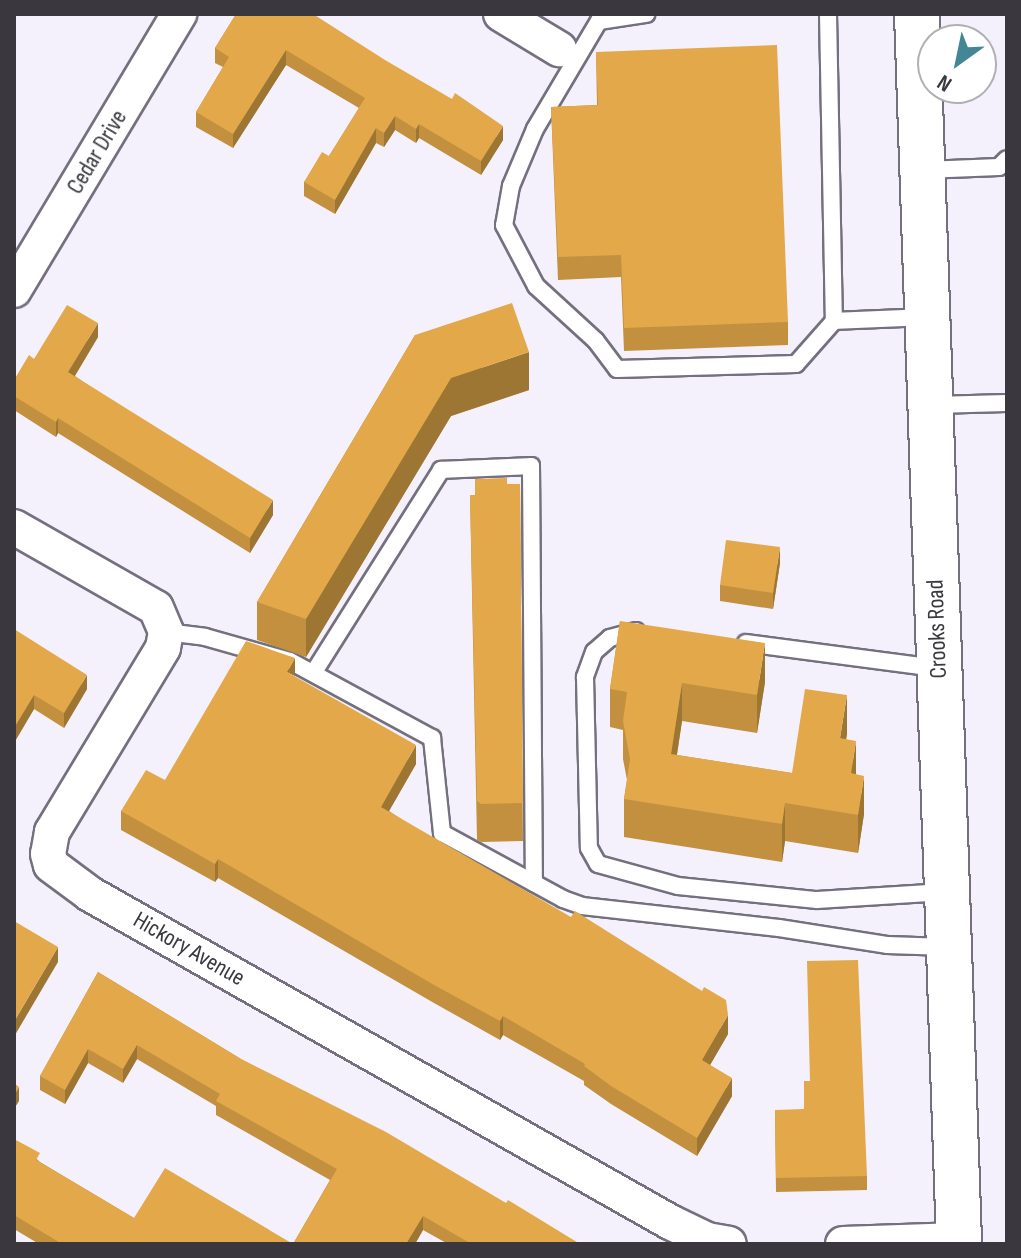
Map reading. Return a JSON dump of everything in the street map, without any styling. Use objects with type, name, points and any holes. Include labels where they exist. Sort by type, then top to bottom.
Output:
[{"type":"main road","name":"Crooks Road","points":[[917,14],[959,1242]]},
{"type":"street","name":"Cedar Drive","points":[[14,290],[179,14]]},
{"type":"street","points":[[501,14],[559,49]]},
{"type":"street","points":[[14,527],[156,608],[166,632]]},
{"type":"street","name":"Hickory Avenue","points":[[166,632],[163,648],[52,832],[48,854],[51,865],[90,894],[670,1222],[707,1240],[729,1244]]},
{"type":"street","points":[[843,1244],[959,1242]]},
{"type":"lane","points":[[646,14],[601,17],[535,129],[511,186],[504,225],[536,286],[596,341],[617,369],[796,364],[834,321],[828,14]]},
{"type":"lane","points":[[923,170],[999,167],[1007,159]]},
{"type":"lane","points":[[834,321],[926,317]]},
{"type":"lane","points":[[928,405],[1007,403]]},
{"type":"lane","points":[[314,672],[441,470],[531,466],[534,883]]},
{"type":"lane","points":[[649,630],[629,631],[610,638],[594,652],[585,677],[589,848],[598,864],[678,886],[817,900],[947,892]]},
{"type":"lane","points":[[166,632],[205,637],[290,661],[432,738],[442,833],[582,906],[779,928],[887,945],[949,947]]},
{"type":"lane","points":[[726,640],[939,668]]},
{"type":"building","points":[[236,14],[313,14],[452,99],[455,93],[503,126],[481,161],[419,124],[416,129],[395,116],[384,133],[376,128],[335,200],[304,182],[322,152],[329,156],[365,98],[286,50],[233,134],[196,112],[229,57],[215,48]]},
{"type":"building","points":[[777,45],[788,322],[624,328],[621,255],[558,257],[551,107],[598,105],[596,52]]},
{"type":"building","points":[[512,303],[529,352],[451,378],[306,619],[257,602],[415,335]]},
{"type":"building","points":[[67,305],[98,323],[68,372],[273,500],[250,538],[58,418],[56,422],[14,396],[14,380],[29,355],[34,359]]},
{"type":"building","points":[[507,478],[507,484],[520,484],[523,803],[481,804],[477,801],[470,495],[475,495],[475,479]]},
{"type":"building","points":[[726,540],[780,547],[773,593],[720,585]]},
{"type":"building","points":[[620,621],[765,643],[757,695],[682,683],[671,754],[792,773],[805,689],[847,695],[840,738],[856,741],[851,773],[864,776],[858,815],[785,803],[782,824],[624,799],[630,759],[623,721],[627,692],[610,689]]},
{"type":"building","points":[[14,629],[87,675],[64,713],[34,695],[14,728]]},
{"type":"building","points":[[246,641],[295,658],[287,672],[416,745],[381,807],[571,917],[575,911],[702,991],[704,987],[726,1000],[728,1015],[702,1060],[732,1078],[697,1138],[611,1086],[585,1064],[503,1016],[500,1021],[218,859],[215,864],[121,811],[146,770],[165,780]]},
{"type":"building","points":[[14,921],[58,947],[15,1020],[14,1019]]},
{"type":"building","points":[[858,960],[867,1176],[776,1178],[775,1110],[804,1109],[804,1081],[810,1081],[807,961]]},
{"type":"building","points":[[98,972],[241,1059],[386,1132],[580,1244],[467,1244],[423,1216],[406,1244],[293,1244],[337,1169],[216,1101],[220,1094],[137,1045],[123,1069],[88,1049],[65,1090],[40,1076]]},
{"type":"building","points":[[14,1139],[40,1153],[36,1160],[134,1218],[165,1168],[293,1244],[62,1244],[14,1215]]}]
